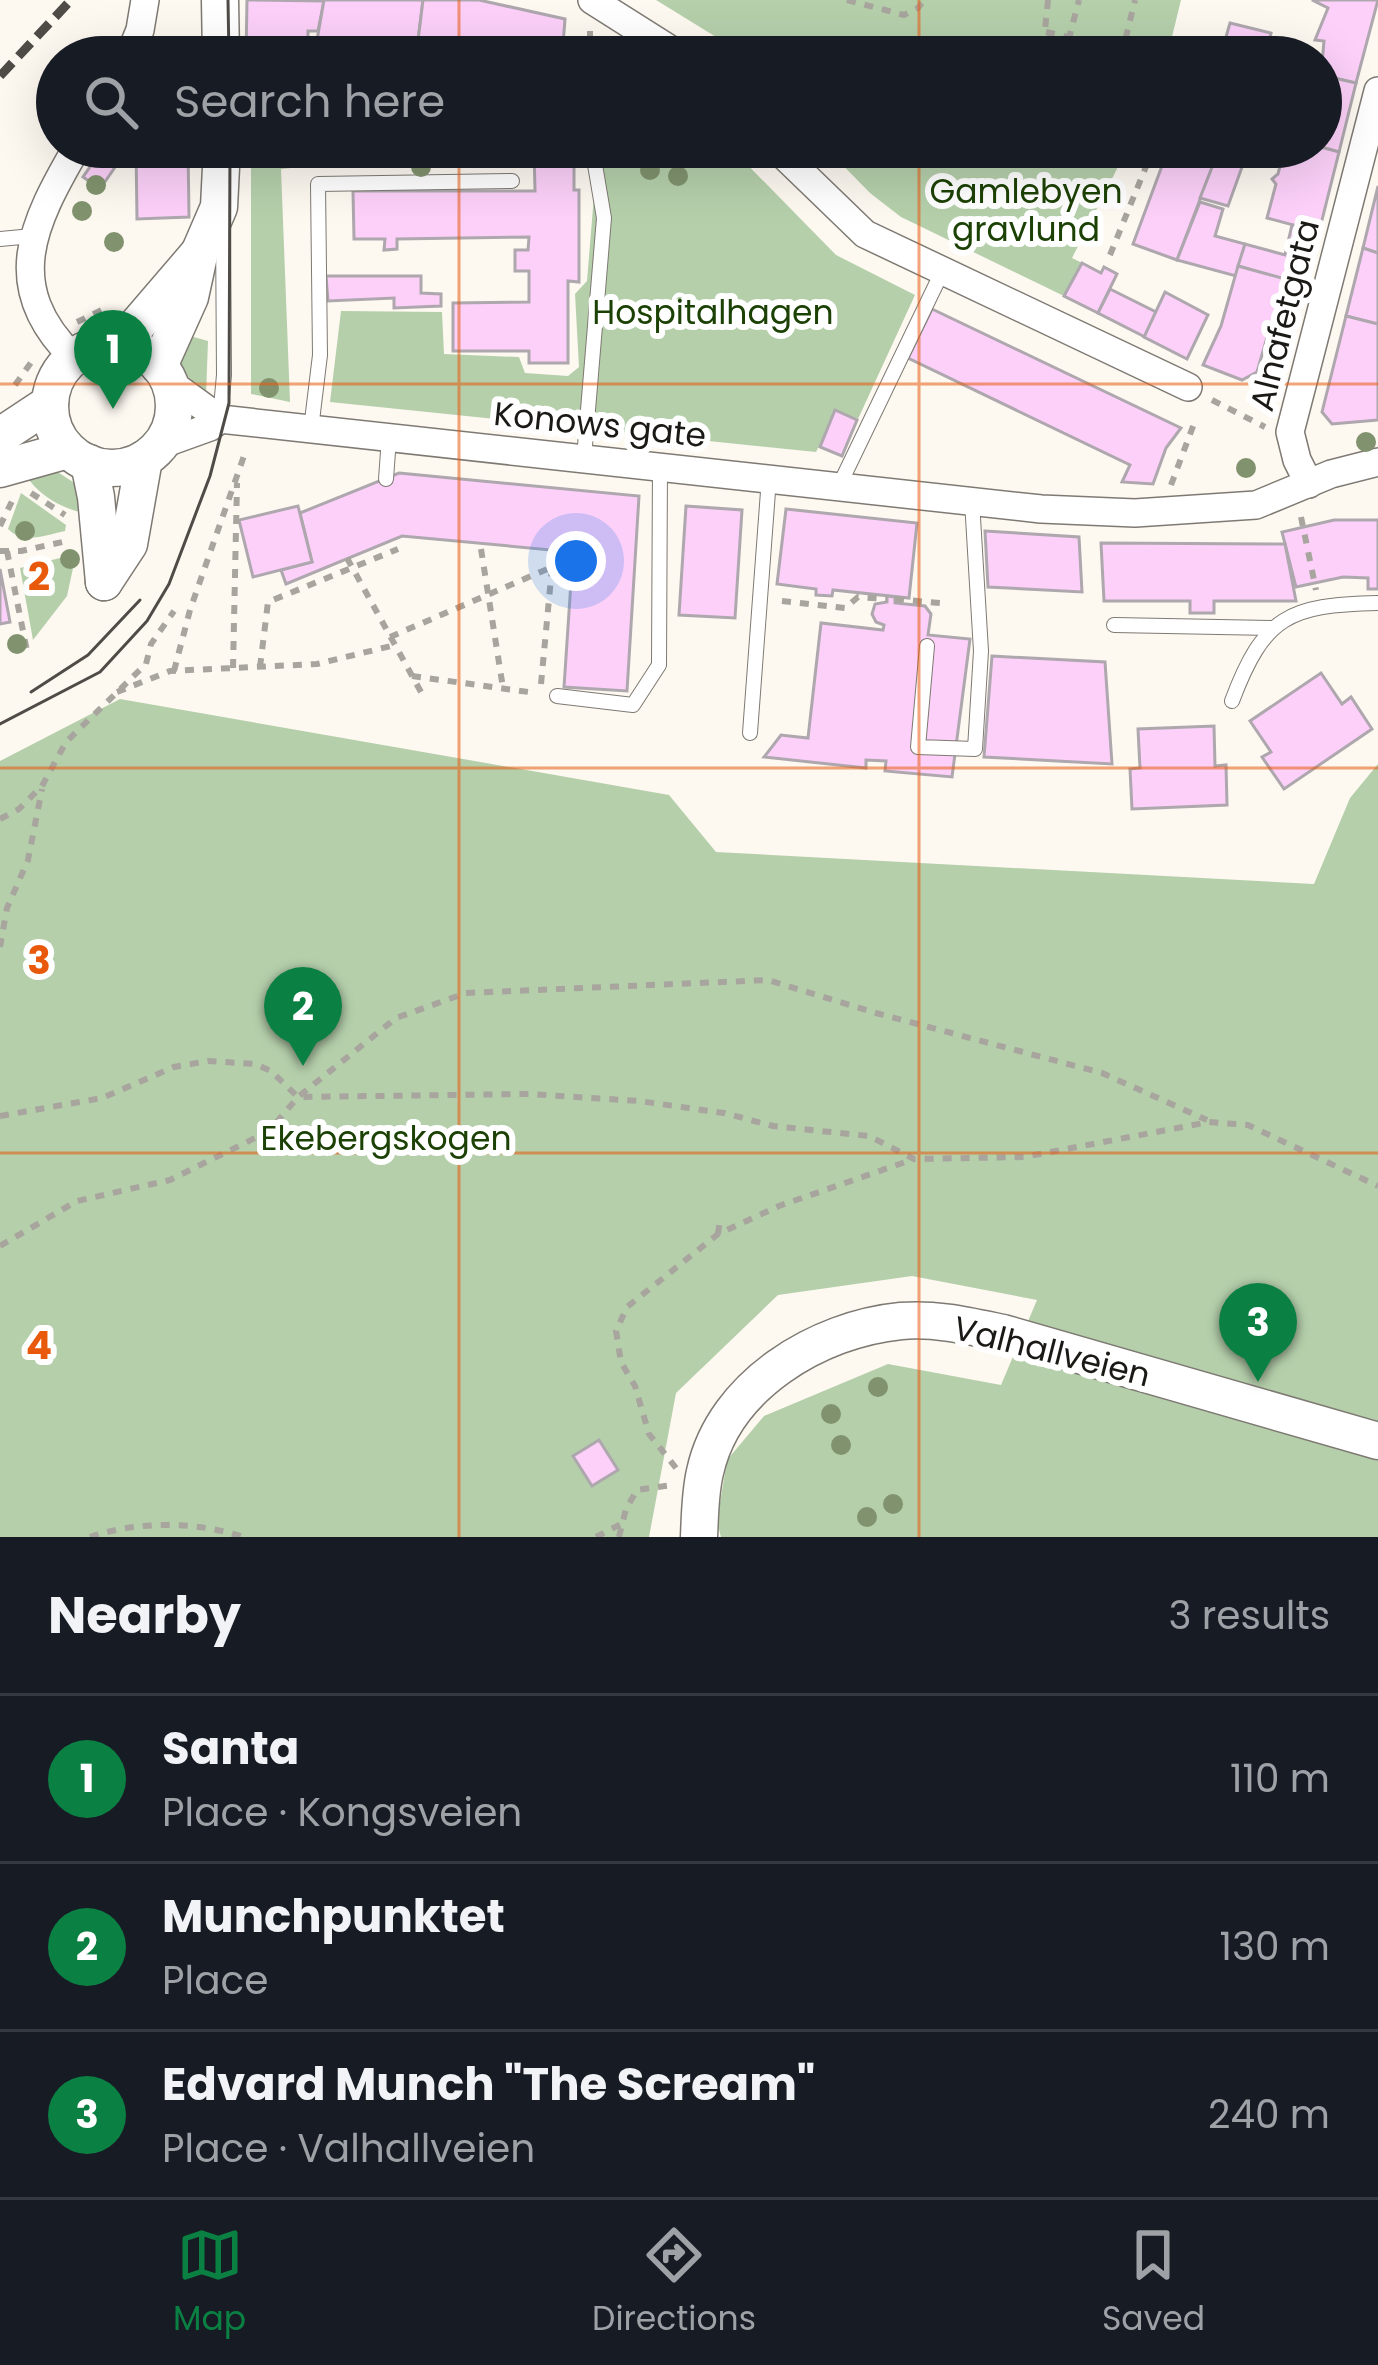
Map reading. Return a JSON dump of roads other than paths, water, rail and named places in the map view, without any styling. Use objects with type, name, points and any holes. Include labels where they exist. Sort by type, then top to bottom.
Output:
[{"type":"street","points":[[138,36],[145,0]]},
{"type":"street","points":[[220,0],[221,36]]},
{"type":"street","points":[[591,13],[639,36]]},
{"type":"street","name":"Alnafetgata","points":[[1310,484],[1297,460],[1292,425],[1378,92]]},
{"type":"street","points":[[64,168],[41,206],[32,236],[30,274],[37,311],[52,338],[74,358]]},
{"type":"street","points":[[220,419],[164,374],[145,354],[120,345],[91,348],[74,358],[55,382],[50,403],[55,428],[79,457],[97,497],[104,582],[129,544],[152,452],[174,408],[164,374],[221,195],[222,168]]},
{"type":"street","points":[[797,168],[865,234],[1188,387]]},
{"type":"street","points":[[120,345],[200,251]]},
{"type":"street","points":[[0,436],[50,403]]},
{"type":"street","name":"Konows gate","points":[[152,452],[220,419],[1041,509],[1183,512],[1256,505],[1331,474],[1378,462]]},
{"type":"street","points":[[12,477],[79,457],[123,467],[152,452]]},
{"type":"street","name":"Valhallveien","points":[[700,1537],[705,1468],[726,1424],[747,1396],[785,1362],[816,1345],[890,1323],[951,1322],[1003,1333],[1378,1442]]},
{"type":"lane","points":[[584,458],[604,218],[596,168]]},
{"type":"lane","points":[[311,428],[320,355],[318,184],[512,182]]},
{"type":"lane","points":[[220,419],[224,375],[221,195]]},
{"type":"lane","points":[[0,239],[32,236]]},
{"type":"lane","points":[[839,486],[942,272]]},
{"type":"lane","points":[[386,478],[389,438]]},
{"type":"lane","points":[[557,696],[632,705],[659,665],[660,466]]},
{"type":"lane","points":[[750,733],[769,478]]},
{"type":"lane","points":[[927,646],[918,747],[975,749],[981,651],[972,501]]},
{"type":"lane","points":[[1114,625],[1271,628],[1319,606],[1378,603]]},
{"type":"lane","points":[[1232,701],[1245,667],[1271,628]]},
{"type":"tram line","points":[[228,0],[229,36]]},
{"type":"tram line","points":[[0,724],[100,672],[147,621],[169,584],[210,476],[229,403],[230,168]]},
{"type":"tram line","points":[[31,692],[88,655],[140,600]]},
{"type":"railway","points":[[37,36],[71,0]]},
{"type":"railway","points":[[0,76],[36,37]]},
{"type":"place","name":"Santa","points":[[113,409]]},
{"type":"place","name":"Munchpunktet","points":[[303,1066]]},
{"type":"place","name":"Edvard Munch \"The Scream\"","points":[[1258,1382]]},
{"type":"park label","name":"Gamlebyen gravlund","points":[[1026,210]]},
{"type":"park label","name":"Hospitalhagen","points":[[713,312]]},
{"type":"park label","name":"Ekebergskogen","points":[[386,1138]]}]
